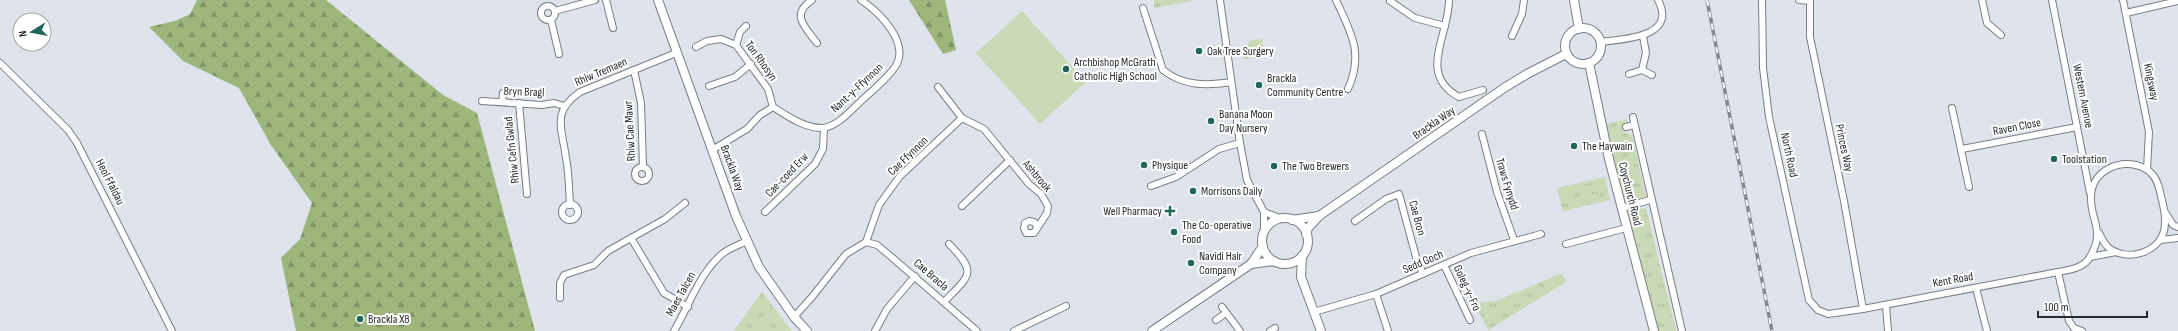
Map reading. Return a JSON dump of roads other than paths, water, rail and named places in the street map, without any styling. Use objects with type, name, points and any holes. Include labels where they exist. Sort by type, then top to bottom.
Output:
[{"type":"street","points":[[555,12],[595,0]]},
{"type":"street","points":[[606,0],[613,28]]},
{"type":"street","name":"Brackla Way","points":[[658,0],[736,216],[747,241],[759,267],[794,317],[807,331]]},
{"type":"street","points":[[812,0],[805,5],[800,12],[800,19],[804,27],[817,43]]},
{"type":"street","name":"Nant-y-Ffynnon","points":[[824,128],[836,123],[881,83],[896,67],[900,55],[898,44],[889,27],[872,7],[861,0]]},
{"type":"street","points":[[1152,331],[1251,264],[1262,246],[1264,233],[1264,212],[1247,180],[1240,143],[1220,0]]},
{"type":"street","points":[[1336,0],[1356,48],[1354,76],[1348,89]]},
{"type":"street","points":[[1449,0],[1437,62],[1440,80],[1445,88],[1459,97],[1484,90]]},
{"type":"street","points":[[1512,36],[1522,14],[1524,0]]},
{"type":"street","points":[[1574,0],[1578,29]]},
{"type":"street","points":[[1601,42],[1643,36],[1651,32],[1660,22],[1661,5],[1658,0]]},
{"type":"street","name":"North Road","points":[[1762,0],[1763,68],[1770,117],[1809,300],[1818,310]]},
{"type":"street","name":"Princes Way","points":[[1799,0],[1810,1],[1810,36],[1844,201],[1863,310]]},
{"type":"street","points":[[1982,0],[1987,23],[2001,35]]},
{"type":"street","name":"Western Avenue","points":[[2052,0],[2091,196]]},
{"type":"street","name":"Kingsway","points":[[2123,0],[2149,132],[2147,169]]},
{"type":"street","points":[[1390,1],[1415,18],[1444,26]]},
{"type":"street","points":[[2126,13],[2178,1]]},
{"type":"street","points":[[551,20],[544,18],[542,10],[549,6],[555,12]]},
{"type":"street","points":[[1143,8],[1163,70],[1171,77],[1187,84],[1231,82]]},
{"type":"street","points":[[555,12],[554,17],[551,20],[559,54]]},
{"type":"street","points":[[603,21],[611,19]]},
{"type":"street","points":[[736,45],[740,32],[746,26]]},
{"type":"street","points":[[1578,29],[1593,31],[1601,42],[1598,55],[1589,62],[1577,63],[1566,54],[1565,46],[1567,39],[1578,29]]},
{"type":"street","points":[[1642,70],[1646,53],[1643,36]]},
{"type":"street","name":"Ton Rhosyn","points":[[696,47],[707,41],[721,39],[736,45],[768,89],[773,107]]},
{"type":"street","name":"Rhiw Tremaen","points":[[564,106],[569,100],[580,92],[676,53]]},
{"type":"street","name":"Brackla Way","points":[[1306,234],[1308,228],[1319,216],[1504,88],[1566,54]]},
{"type":"street","name":"Coychurch Road","points":[[1589,62],[1597,111],[1626,228],[1654,331]]},
{"type":"street","name":"Heol Ffaldau","points":[[0,63],[68,130],[76,142],[172,331]]},
{"type":"street","points":[[709,86],[735,77],[751,64]]},
{"type":"street","name":"Rhiw Cae Mawr","points":[[634,70],[641,103],[643,167]]},
{"type":"street","points":[[1629,74],[1642,70],[1652,75]]},
{"type":"street","points":[[938,86],[962,118]]},
{"type":"street","points":[[502,102],[504,93]]},
{"type":"street","name":"Bryn Bragl","points":[[482,101],[542,105],[554,103],[564,106]]},
{"type":"street","name":"Rhiw Cefn Gwlad","points":[[518,104],[527,194]]},
{"type":"street","points":[[564,106],[560,129],[566,157],[570,205]]},
{"type":"street","points":[[712,150],[747,129],[760,115],[773,107],[803,123],[824,128]]},
{"type":"street","points":[[1952,108],[1962,149],[1968,188]]},
{"type":"street","points":[[1633,117],[1650,200],[1682,331]]},
{"type":"street","name":"Ashbrook","points":[[962,118],[984,129],[1029,184],[1041,194],[1048,206],[1045,220],[1037,226]]},
{"type":"street","name":"Cae Ffynnon","points":[[866,242],[879,205],[900,176],[962,118]]},
{"type":"street","points":[[1626,127],[1634,125]]},
{"type":"street","name":"Raven Close","points":[[1962,149],[2077,127]]},
{"type":"street","name":"Cae-coed Erw","points":[[765,212],[815,164],[823,149],[824,128]]},
{"type":"street","name":"Traws Fynydd","points":[[1482,134],[1497,192],[1514,240]]},
{"type":"street","points":[[1151,186],[1176,177],[1219,149],[1240,143]]},
{"type":"street","name":"Ashbrook","points":[[962,206],[1010,160]]},
{"type":"street","points":[[2131,164],[2147,169],[2157,182],[2164,210],[2164,226],[2160,240],[2149,250],[2141,254],[2133,255],[2116,252],[2104,242],[2099,233],[2091,196],[2093,188],[2101,174],[2116,165],[2131,164]]},
{"type":"street","name":"Cae Bron","points":[[1355,220],[1386,199],[1399,194],[1423,274]]},
{"type":"street","points":[[1622,208],[1650,200]]},
{"type":"street","points":[[560,298],[560,283],[564,275],[594,264],[608,251],[665,219],[685,203]]},
{"type":"street","points":[[2164,210],[2173,225],[2178,227]]},
{"type":"street","points":[[1264,212],[1282,219],[1292,220],[1302,227],[1306,234],[1308,242],[1302,256],[1301,277],[1321,331]]},
{"type":"street","name":"Brackla Way","points":[[1292,220],[1319,216]]},
{"type":"street","points":[[1264,233],[1272,222],[1282,219]]},
{"type":"street","points":[[1566,244],[1626,228]]},
{"type":"street","points":[[2090,257],[2098,242],[2099,233]]},
{"type":"street","name":"Sedd Goch","points":[[1314,312],[1376,294],[1471,253],[1514,240],[1541,234]]},
{"type":"street","points":[[631,238],[664,293],[688,307]]},
{"type":"street","points":[[2160,240],[2178,238]]},
{"type":"street","name":"Maes Talcen","points":[[674,331],[688,307],[701,279],[722,254],[747,241]]},
{"type":"street","points":[[794,317],[812,298],[846,254],[866,242]]},
{"type":"street","name":"Cae Bracla","points":[[866,242],[877,245],[915,276],[972,330]]},
{"type":"street","points":[[944,302],[965,280],[968,271],[965,260],[949,244]]},
{"type":"street","points":[[1262,246],[1266,254],[1274,261]]},
{"type":"street","name":"Kent Road","points":[[1818,310],[1828,314],[1863,310],[2058,272],[2081,265],[2090,257],[2116,252]]},
{"type":"street","points":[[1285,264],[1295,261],[1302,256]]},
{"type":"street","points":[[1251,264],[1274,261],[1285,264],[1301,277]]},
{"type":"street","name":"Goleg-y-Fro","points":[[1444,264],[1470,320]]},
{"type":"street","points":[[2058,272],[2069,321],[2074,328],[2082,331]]},
{"type":"street","points":[[875,331],[887,309],[915,276]]},
{"type":"street","points":[[1976,288],[1987,331]]},
{"type":"street","points":[[1376,294],[1388,331]]},
{"type":"street","points":[[1886,305],[1888,331]]},
{"type":"street","points":[[1014,331],[1066,306]]},
{"type":"street","points":[[1222,307],[1240,331]]},
{"type":"street","points":[[1216,320],[1226,313]]},
{"type":"railway","points":[[1707,0],[1772,331]]},
{"type":"place","name":"Oak Tree Surgery","points":[[1199,51]]},
{"type":"place","name":"Archbishop McGrath Catholic High School","points":[[1066,69]]},
{"type":"place","name":"Brackla Community Centre","points":[[1259,85]]},
{"type":"place","name":"Banana Moon Day Nursery","points":[[1211,121]]},
{"type":"place","name":"The Haywain","points":[[1574,146]]},
{"type":"place","name":"Toolstation","points":[[2054,159]]},
{"type":"place","name":"Physique","points":[[1144,165]]},
{"type":"place","name":"The Two Brewers","points":[[1274,166]]},
{"type":"place","name":"Morrisons Daily","points":[[1193,191]]},
{"type":"place","name":"Well Pharmacy","points":[[1170,211]]},
{"type":"place","name":"The Co-operative Food","points":[[1174,232]]},
{"type":"place","name":"Navidi Hair Company","points":[[1191,263]]},
{"type":"place","name":"Brackla X8","points":[[360,319]]}]
